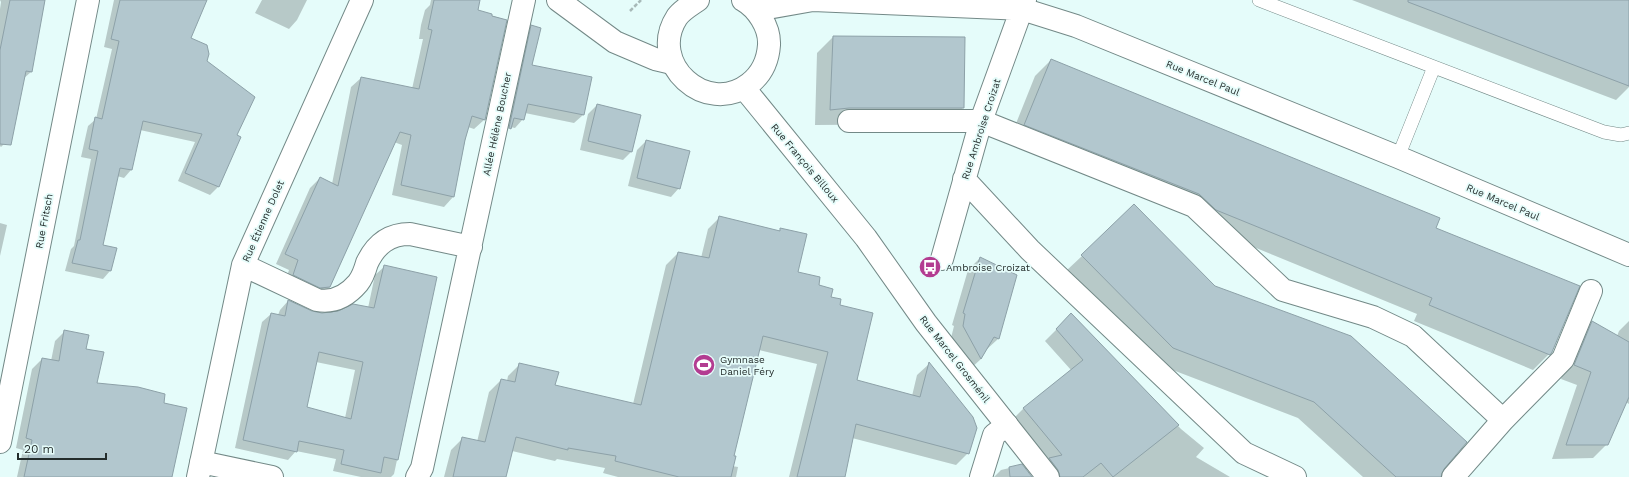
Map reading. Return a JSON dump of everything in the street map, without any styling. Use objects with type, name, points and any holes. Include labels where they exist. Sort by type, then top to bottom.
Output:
[{"type":"street","name":"Rue Fritsch","points":[[0,442],[88,0]]},
{"type":"street","name":"Rue Étienne Dolet","points":[[199,469],[243,265],[362,0]]},
{"type":"street","name":"Allée Hélène Boucher","points":[[417,477],[422,468],[524,0]]},
{"type":"street","points":[[558,0],[615,42],[654,59],[672,63]]},
{"type":"street","name":"Rue Marcel Paul","points":[[749,5],[813,0],[1024,5],[1398,158],[1629,255]]},
{"type":"street","points":[[688,3],[677,17],[670,31],[669,47],[672,63],[681,78],[694,88],[710,94],[728,94],[744,88],[756,79],[764,66],[769,52],[770,41],[767,28],[749,5]]},
{"type":"street","name":"Rue Ambroise Croizat","points":[[942,259],[981,121],[1024,5]]},
{"type":"street","name":"Rue François Billoux","points":[[744,88],[772,124],[802,157],[866,238]]},
{"type":"street","points":[[849,121],[981,121],[1194,206],[1283,290],[1373,317],[1412,336],[1503,420]]},
{"type":"street","points":[[964,179],[1030,250],[1244,453],[1295,477]]},
{"type":"street","points":[[243,265],[317,300],[326,302],[343,296],[358,283],[376,248],[383,241],[392,236],[410,234],[471,247]]},
{"type":"street","name":"Rue Marcel Grosménil","points":[[866,238],[926,323],[1048,477]]},
{"type":"street","points":[[1453,477],[1503,420],[1563,358],[1591,291]]},
{"type":"street","points":[[981,477],[994,436],[1006,425]]},
{"type":"street","points":[[199,469],[272,477]]},
{"type":"lane","points":[[1259,0],[1604,132],[1621,135],[1629,133]]},
{"type":"lane","points":[[1398,158],[1434,67]]},
{"type":"path","points":[[630,11],[641,0]]},
{"type":"building","points":[[10,0],[45,0],[32,72],[26,71],[11,145],[0,144],[0,50]]},
{"type":"building","points":[[120,0],[207,0],[191,38],[207,45],[209,54],[207,61],[255,97],[237,135],[241,137],[219,187],[185,173],[202,134],[143,121],[132,170],[120,168],[103,245],[117,248],[111,271],[72,263],[78,240],[80,240],[98,151],[89,149],[95,117],[102,119],[119,41],[111,39]]},
{"type":"building","points":[[434,0],[480,0],[478,10],[507,20],[485,120],[472,116],[465,140],[454,197],[401,185],[411,135],[400,132],[330,287],[320,288],[293,275],[298,260],[285,254],[320,177],[338,186],[361,77],[419,89],[432,30],[428,29]]},
{"type":"building","points":[[1408,0],[1629,0],[1629,86],[1408,2]]},
{"type":"building","points":[[531,25],[541,28],[532,65],[592,77],[584,115],[528,104],[524,120],[514,118],[511,129],[509,128]]},
{"type":"building","points":[[833,36],[965,37],[964,108],[849,108],[830,110]]},
{"type":"building","points":[[1051,59],[1440,218],[1436,228],[1580,286],[1552,352],[1550,355],[1429,305],[1432,298],[1216,210],[1199,194],[1024,125]]},
{"type":"building","points":[[597,104],[641,115],[632,152],[588,141]]},
{"type":"building","points":[[646,140],[690,151],[680,189],[637,178]]},
{"type":"building","points":[[1134,204],[1215,286],[1351,336],[1467,442],[1444,469],[1441,477],[1396,477],[1314,402],[1173,348],[1081,255]]},
{"type":"building","points":[[719,216],[780,231],[780,228],[807,234],[798,272],[820,277],[819,285],[833,289],[831,297],[841,299],[840,305],[873,313],[857,380],[920,397],[929,362],[973,417],[977,428],[969,454],[856,424],[845,477],[797,477],[828,352],[763,336],[734,456],[736,456],[731,477],[679,477],[615,461],[616,456],[568,448],[568,450],[516,437],[506,477],[453,477],[462,437],[485,442],[501,379],[515,382],[519,363],[559,372],[555,385],[641,405],[678,252],[709,258]]},
{"type":"building","points":[[980,257],[1017,275],[999,339],[994,337],[981,359],[963,326],[965,314],[963,313]]},
{"type":"building","points":[[384,265],[437,277],[398,460],[384,457],[381,473],[341,464],[344,450],[299,441],[297,452],[243,440],[271,313],[285,316],[288,300],[312,311],[322,313],[338,311],[353,304],[374,308]],"holes":[[[319,352],[363,362],[351,419],[307,407]]]},
{"type":"building","points":[[1071,313],[1179,425],[1113,477],[1101,463],[1083,477],[1060,477],[1058,470],[1049,458],[1062,455],[1023,408],[1083,360],[1056,329]]},
{"type":"building","points":[[1592,321],[1629,342],[1629,397],[1608,445],[1566,445],[1591,372],[1574,365]]},
{"type":"building","points":[[64,330],[89,335],[86,349],[104,352],[97,383],[138,387],[165,394],[164,403],[187,408],[172,477],[24,477],[32,440],[26,438],[42,358],[59,361]]},
{"type":"building","points":[[1022,464],[1032,477],[1010,477],[1009,467]]},
{"type":"place","name":"Ambroise Croizat","points":[[930,267]]},
{"type":"place","name":"Gymnase Daniel Féry","points":[[704,365]]}]
